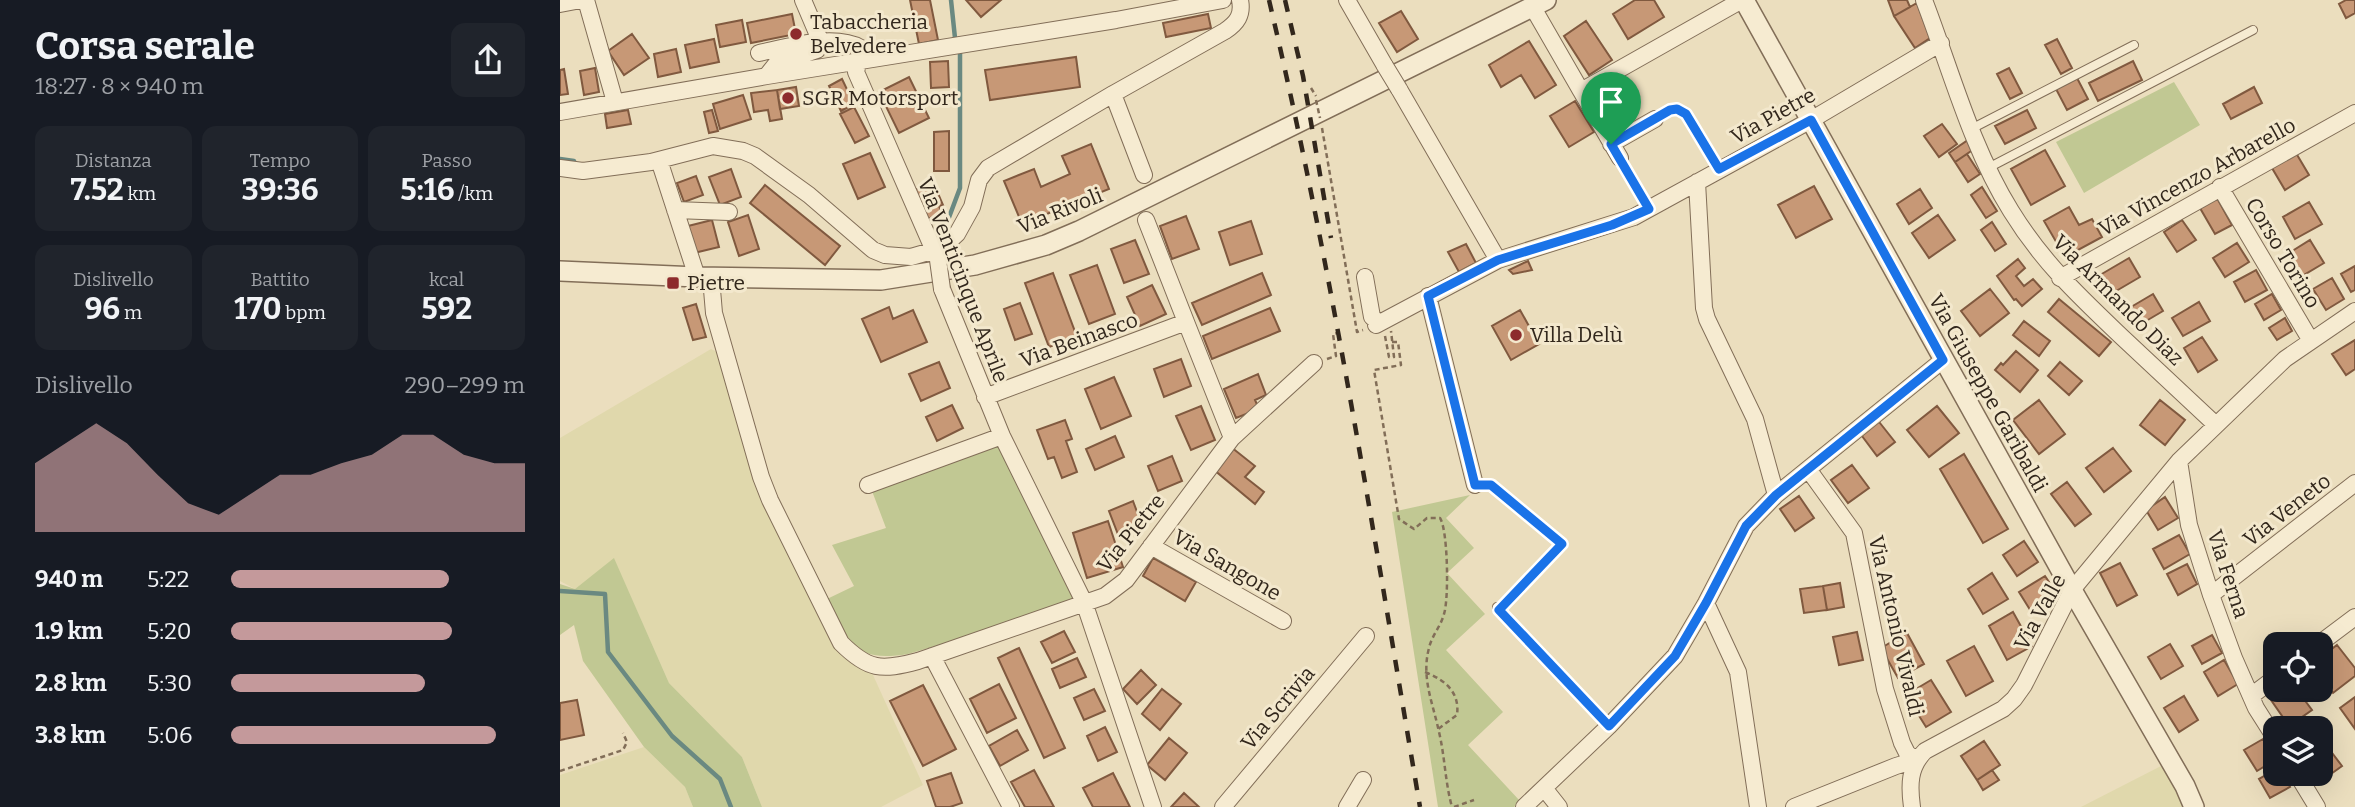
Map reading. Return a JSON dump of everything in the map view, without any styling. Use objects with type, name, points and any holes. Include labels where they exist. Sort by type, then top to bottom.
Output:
[{"type":"street","points":[[560,5],[584,0],[615,103]]},
{"type":"street","points":[[767,76],[776,64],[817,50],[820,40],[803,0]]},
{"type":"street","points":[[560,112],[1223,0]]},
{"type":"street","points":[[560,168],[583,171],[659,160],[713,146],[743,151],[755,156],[809,195],[873,250],[898,257],[936,256],[961,228],[972,207],[979,180],[988,168],[1232,26],[1242,10],[1240,0]]},
{"type":"street","points":[[1347,0],[1498,260]]},
{"type":"street","points":[[1581,91],[1743,0]]},
{"type":"street","name":"Via Giuseppe Garibaldi","points":[[1743,0],[2072,590],[2185,786],[2194,807]]},
{"type":"street","name":"Via Armando Diaz","points":[[1924,0],[1988,168],[2009,209],[2033,245],[2060,278],[2216,425]]},
{"type":"street","points":[[1539,2],[1581,91],[1615,151],[1655,119]]},
{"type":"street","name":"Via Rivoli","points":[[560,271],[881,280],[975,265],[1046,245],[1099,222],[1539,2]]},
{"type":"street","points":[[759,53],[820,40],[857,46],[861,52],[857,61]]},
{"type":"street","name":"Via Pietre","points":[[1382,324],[1428,296],[1498,260],[1612,225],[1649,209],[1811,120],[1941,43]]},
{"type":"street","name":"Via Venticinque Aprile","points":[[857,61],[856,72],[936,256],[942,289],[985,397],[1084,602],[1153,807]]},
{"type":"street","points":[[1113,94],[1144,176]]},
{"type":"street","name":"Via Vincenzo Arbarello","points":[[2060,278],[2355,113]]},
{"type":"street","name":"Via Pietre","points":[[659,160],[675,210],[704,277],[769,500],[841,643],[868,664],[892,668],[1105,596],[1125,580],[1232,438],[1314,363]]},
{"type":"street","points":[[1697,182],[1704,308],[1755,419],[1776,495]]},
{"type":"street","name":"Corso Torino","points":[[2220,187],[2311,341]]},
{"type":"street","points":[[675,210],[729,212]]},
{"type":"street","points":[[1146,220],[1232,438]]},
{"type":"street","points":[[1365,277],[1372,317],[1382,324]]},
{"type":"street","points":[[1428,296],[1475,485]]},
{"type":"street","name":"Via Valle","points":[[1794,807],[1916,760],[1925,751],[2003,709],[2024,685],[2072,590],[2179,461],[2285,359],[2355,311]]},
{"type":"street","name":"Via Beinasco","points":[[985,397],[1186,322]]},
{"type":"street","points":[[1524,807],[1609,726],[1675,656],[1746,526],[1776,495],[1943,360]]},
{"type":"street","points":[[868,485],[1002,436]]},
{"type":"street","name":"Via Ferna","points":[[2179,461],[2189,525],[2211,595],[2234,658],[2263,717]]},
{"type":"street","name":"Via Antonio Vivaldi","points":[[1808,469],[1854,533],[1885,689],[1902,743],[1907,753],[1916,760]]},
{"type":"street","name":"Via Veneto","points":[[2211,595],[2355,483]]},
{"type":"street","name":"Via Sangone","points":[[1151,546],[1283,621]]},
{"type":"street","points":[[1706,603],[1738,672],[1758,807]]},
{"type":"street","points":[[2333,634],[2355,617]]},
{"type":"street","name":"Via Scrivia","points":[[1223,807],[1366,636]]},
{"type":"street","points":[[932,656],[1011,807]]},
{"type":"street","points":[[2251,696],[2263,687]]},
{"type":"street","points":[[1912,807],[1911,774],[1916,760]]},
{"type":"street","points":[[1347,807],[1363,780]]},
{"type":"street","points":[[2304,786],[2317,807]]},
{"type":"street","points":[[1544,788],[1559,807]]},
{"type":"lane","points":[[1988,168],[2253,30]]},
{"type":"lane","points":[[1971,129],[2134,46]]},
{"type":"lane","points":[[1498,608],[1609,726]]},
{"type":"path","points":[[1311,88],[1315,92],[1320,118],[1357,332],[1382,324]]},
{"type":"path","points":[[1655,119],[1670,110],[1677,109],[1686,114],[1719,169]]},
{"type":"path","points":[[1615,151],[1649,209]]},
{"type":"path","points":[[1382,324],[1392,342],[1394,357],[1389,357],[1382,324]]},
{"type":"path","points":[[1314,363],[1336,356],[1333,334],[1338,333]]},
{"type":"path","points":[[1392,342],[1398,342],[1401,365],[1374,370],[1399,519],[1414,529],[1427,518],[1440,518],[1445,533],[1447,601],[1444,615],[1429,648],[1425,673],[1453,807],[1474,800]]},
{"type":"path","points":[[1475,485],[1491,485],[1562,544],[1498,608]]},
{"type":"path","points":[[1425,673],[1443,681],[1454,692],[1458,704],[1457,715],[1438,729]]},
{"type":"path","points":[[560,771],[623,750],[627,742],[623,733]]},
{"type":"shaded area","points":[[711,349],[717,352],[754,482],[770,519],[825,612],[868,664],[923,785],[881,807],[762,807],[742,757],[669,683],[614,559],[575,589],[560,581],[560,438]]},
{"type":"shaded area","points":[[644,747],[685,787],[693,807],[560,807],[560,775]]},
{"type":"shaded area","points":[[2163,765],[2183,807],[2081,807]]},
{"type":"green space","points":[[2174,82],[2200,125],[2084,193],[2056,142]]},
{"type":"green space","points":[[1005,443],[1084,602],[908,654],[890,656],[864,652],[848,638],[827,599],[854,586],[832,545],[886,528],[872,491]]},
{"type":"green space","points":[[1470,495],[1446,518],[1474,548],[1447,573],[1485,614],[1446,650],[1503,712],[1468,745],[1520,801],[1514,807],[1438,807],[1392,512]]},
{"type":"green space","points":[[614,558],[669,683],[742,757],[762,807],[693,807],[685,787],[644,747],[583,661],[574,625],[560,635],[560,584],[575,589]]},
{"type":"building","points":[[910,0],[930,0],[938,40],[919,44]]},
{"type":"building","points":[[966,0],[1001,0],[981,17]]},
{"type":"building","points":[[1635,0],[1654,0],[1664,17],[1628,39],[1613,14]]},
{"type":"building","points":[[1888,0],[1907,0],[1910,7],[1894,16]]},
{"type":"building","points":[[2346,0],[2355,0],[2355,13],[2346,18],[2339,4]]},
{"type":"building","points":[[1917,3],[1930,38],[1915,48],[1894,16]]},
{"type":"building","points":[[1401,11],[1418,39],[1397,52],[1379,23]]},
{"type":"building","points":[[792,14],[796,34],[751,43],[747,23]]},
{"type":"building","points":[[1208,14],[1211,28],[1166,37],[1163,23]]},
{"type":"building","points":[[742,20],[746,42],[720,47],[716,25]]},
{"type":"building","points":[[1586,21],[1612,60],[1589,75],[1564,36]]},
{"type":"building","points":[[632,34],[649,58],[624,75],[608,51]]},
{"type":"building","points":[[714,39],[719,62],[690,68],[685,45]]},
{"type":"building","points":[[2057,39],[2072,68],[2061,74],[2045,45]]},
{"type":"building","points":[[1529,41],[1556,85],[1535,98],[1521,75],[1501,87],[1489,65]]},
{"type":"building","points":[[676,49],[681,72],[658,77],[654,54]]},
{"type":"building","points":[[1076,57],[1080,87],[990,100],[985,70]]},
{"type":"building","points":[[948,61],[949,87],[931,88],[930,62]]},
{"type":"building","points":[[2133,61],[2142,80],[2098,101],[2089,83]]},
{"type":"building","points":[[595,68],[599,92],[584,95],[580,71]]},
{"type":"building","points":[[2009,68],[2022,93],[2010,99],[1997,74]]},
{"type":"building","points":[[564,69],[568,94],[560,95],[560,70]]},
{"type":"building","points":[[909,77],[929,118],[899,133],[879,92]]},
{"type":"building","points":[[2077,78],[2088,99],[2067,110],[2056,89]]},
{"type":"building","points":[[842,79],[854,104],[841,111],[829,86]]},
{"type":"building","name":"SGR Motorsport","points":[[796,87],[799,106],[780,109],[777,90]]},
{"type":"building","points":[[2254,87],[2262,103],[2231,119],[2223,104]]},
{"type":"building","points":[[777,90],[782,119],[770,121],[768,110],[754,112],[751,93]]},
{"type":"building","points":[[743,95],[751,119],[720,129],[713,104]]},
{"type":"building","points":[[1575,101],[1594,132],[1569,147],[1550,116]]},
{"type":"building","points":[[854,107],[869,136],[855,143],[840,114]]},
{"type":"building","points":[[628,110],[631,124],[607,128],[605,114]]},
{"type":"building","points":[[712,110],[718,131],[709,133],[704,112]]},
{"type":"building","points":[[2027,110],[2036,128],[2005,144],[1995,126]]},
{"type":"building","points":[[1942,124],[1957,144],[1939,157],[1924,136]]},
{"type":"building","points":[[949,131],[949,171],[934,171],[934,132]]},
{"type":"building","points":[[1968,140],[1974,149],[1955,162],[1949,153]]},
{"type":"building","points":[[1091,144],[1109,189],[1022,224],[1004,181],[1034,169],[1041,187],[1070,174],[1062,156]]},
{"type":"building","points":[[2045,150],[2065,186],[2031,205],[2011,169]]},
{"type":"building","points":[[870,153],[885,187],[858,199],[843,164]]},
{"type":"building","points":[[2296,153],[2309,175],[2285,190],[2272,168]]},
{"type":"building","points":[[1967,154],[1980,174],[1968,182],[1955,162]]},
{"type":"building","points":[[731,169],[741,197],[720,205],[709,177]]},
{"type":"building","points":[[696,176],[703,195],[684,202],[677,183]]},
{"type":"building","points":[[933,182],[943,205],[939,206],[942,213],[928,219],[915,190]]},
{"type":"building","points":[[765,185],[840,246],[825,265],[750,203]]},
{"type":"building","points":[[1814,186],[1832,219],[1796,238],[1778,205]]},
{"type":"building","points":[[1982,187],[1997,211],[1986,218],[1971,195]]},
{"type":"building","points":[[1920,189],[1932,208],[1909,224],[1897,204]]},
{"type":"building","points":[[2217,198],[2232,225],[2215,234],[2200,208]]},
{"type":"building","points":[[2309,202],[2322,224],[2295,239],[2283,217]]},
{"type":"building","points":[[2069,207],[2079,225],[2092,219],[2102,237],[2065,257],[2044,221]]},
{"type":"building","points":[[748,215],[759,249],[739,256],[728,222]]},
{"type":"building","points":[[1938,215],[1955,240],[1929,258],[1912,233]]},
{"type":"building","points":[[1186,216],[1199,249],[1172,259],[1160,226]]},
{"type":"building","points":[[712,220],[719,247],[694,253],[688,226]]},
{"type":"building","points":[[2182,220],[2196,240],[2177,252],[2164,232]]},
{"type":"building","points":[[1251,221],[1262,254],[1230,265],[1219,232]]},
{"type":"building","points":[[1992,222],[2006,244],[1995,251],[1981,230]]},
{"type":"building","points":[[1135,240],[1149,274],[1124,283],[1111,249]]},
{"type":"building","points":[[2310,240],[2324,263],[2302,276],[2289,253]]},
{"type":"building","points":[[2237,243],[2249,262],[2225,277],[2213,258]]},
{"type":"building","points":[[1466,244],[1476,263],[1459,272],[1448,252]]},
{"type":"building","points":[[2129,258],[2140,277],[2111,294],[2100,275]]},
{"type":"building","points":[[2018,259],[2025,268],[2016,276],[2024,286],[2033,279],[2042,289],[2022,306],[2014,300],[1997,276]]},
{"type":"building","points":[[1528,261],[1532,270],[1513,274],[1509,270]]},
{"type":"building","points":[[1097,265],[1115,314],[1089,324],[1070,275]]},
{"type":"building","points":[[2355,266],[2355,290],[2351,292],[2341,274]]},
{"type":"building","points":[[2256,270],[2267,290],[2245,302],[2234,282]]},
{"type":"building","points":[[1053,273],[1077,337],[1049,347],[1025,283]]},
{"type":"building","points":[[1262,273],[1271,295],[1202,325],[1192,303]]},
{"type":"building","points":[[2332,278],[2344,299],[2326,310],[2313,289]]},
{"type":"building","points":[[1152,285],[1166,314],[1140,326],[1127,297]]},
{"type":"building","points":[[1990,289],[2009,313],[1980,336],[1961,311]]},
{"type":"building","points":[[2153,294],[2163,311],[2141,324],[2131,307]]},
{"type":"building","points":[[2272,294],[2281,310],[2264,320],[2255,304]]},
{"type":"building","points":[[2059,299],[2111,342],[2099,356],[2048,312]]},
{"type":"building","points":[[2199,302],[2210,321],[2183,336],[2172,318]]},
{"type":"building","points":[[1020,303],[1032,334],[1015,340],[1004,309]]},
{"type":"building","points":[[696,304],[706,337],[693,340],[683,308]]},
{"type":"building","points":[[889,307],[893,319],[913,310],[927,342],[881,362],[862,319]]},
{"type":"building","points":[[1270,308],[1280,331],[1212,359],[1203,336]]},
{"type":"building","name":"Villa Delù","points":[[1520,310],[1539,344],[1511,360],[1492,326]]},
{"type":"building","points":[[2285,318],[2292,331],[2277,340],[2269,328]]},
{"type":"building","points":[[2024,321],[2050,341],[2039,356],[2013,335]]},
{"type":"building","points":[[2202,337],[2217,360],[2198,372],[2184,348]]},
{"type":"building","points":[[2355,340],[2355,369],[2346,375],[2332,354]]},
{"type":"building","points":[[2016,351],[2038,370],[2020,392],[1995,370]]},
{"type":"building","points":[[1181,359],[1191,386],[1164,397],[1154,369]]},
{"type":"building","points":[[939,362],[950,388],[921,401],[909,374]]},
{"type":"building","points":[[2060,362],[2082,381],[2069,395],[2048,376]]},
{"type":"building","points":[[1258,374],[1266,395],[1255,400],[1259,409],[1236,418],[1224,389]]},
{"type":"building","points":[[1114,377],[1131,416],[1101,429],[1085,389]]},
{"type":"building","points":[[2039,400],[2065,434],[2039,454],[2013,420]]},
{"type":"building","points":[[2160,400],[2185,420],[2165,445],[2140,425]]},
{"type":"building","points":[[952,405],[963,428],[937,441],[926,417]]},
{"type":"building","points":[[1201,406],[1215,440],[1191,450],[1176,416]]},
{"type":"building","points":[[1937,406],[1959,433],[1929,457],[1907,430]]},
{"type":"building","points":[[1876,418],[1895,442],[1877,456],[1859,432]]},
{"type":"building","points":[[1065,420],[1072,439],[1066,441],[1077,472],[1062,478],[1054,457],[1048,459],[1037,430]]},
{"type":"building","points":[[1115,436],[1124,457],[1095,470],[1086,449]]},
{"type":"building","points":[[1231,447],[1255,466],[1245,477],[1264,492],[1255,504],[1213,469]]},
{"type":"building","points":[[2113,448],[2131,471],[2104,492],[2086,468]]},
{"type":"building","points":[[1964,454],[2008,529],[1983,543],[1940,469]]},
{"type":"building","points":[[1172,456],[1182,481],[1158,491],[1148,466]]},
{"type":"building","points":[[1852,465],[1869,488],[1848,503],[1831,480]]},
{"type":"building","points":[[2067,482],[2091,514],[2075,526],[2051,494]]},
{"type":"building","points":[[1799,496],[1814,518],[1795,531],[1780,509]]},
{"type":"building","points":[[2165,497],[2178,518],[2158,530],[2146,510]]},
{"type":"building","points":[[1133,501],[1143,528],[1119,537],[1109,511]]},
{"type":"building","points":[[1108,521],[1123,567],[1087,578],[1073,533]]},
{"type":"building","points":[[2179,535],[2190,554],[2164,569],[2153,549]]},
{"type":"building","points":[[2024,541],[2038,562],[2017,576],[2003,555]]},
{"type":"building","points":[[1153,558],[1196,582],[1185,601],[1143,576]]},
{"type":"building","points":[[2120,563],[2137,595],[2117,606],[2100,573]]},
{"type":"building","points":[[2187,564],[2197,584],[2178,595],[2167,574]]},
{"type":"building","points":[[1992,573],[2008,599],[1983,614],[1968,589]]},
{"type":"building","points":[[2045,576],[2059,597],[2032,613],[2019,592]]},
{"type":"building","points":[[1840,583],[1844,607],[1827,610],[1823,586]]},
{"type":"building","points":[[1823,586],[1827,610],[1804,613],[1800,589]]},
{"type":"building","points":[[2013,612],[2032,646],[2007,660],[1989,626]]},
{"type":"building","points":[[1064,631],[1075,652],[1052,663],[1041,642]]},
{"type":"building","points":[[1857,632],[1863,660],[1839,665],[1833,637]]},
{"type":"building","points":[[1907,633],[1924,664],[1898,678],[1881,648]]},
{"type":"building","points":[[2212,635],[2222,653],[2202,664],[2192,646]]},
{"type":"building","points":[[2170,644],[2183,666],[2161,679],[2148,657]]},
{"type":"building","points":[[2337,645],[2355,668],[2355,676],[2333,693],[2333,648]]},
{"type":"building","points":[[1974,646],[1993,681],[1966,696],[1947,661]]},
{"type":"building","points":[[1019,648],[1065,748],[1044,758],[998,658]]},
{"type":"building","points":[[1077,658],[1086,677],[1060,688],[1052,669]]},
{"type":"building","points":[[2224,660],[2238,684],[2218,696],[2204,672]]},
{"type":"building","points":[[1141,670],[1156,685],[1137,704],[1123,689]]},
{"type":"building","points":[[1931,680],[1951,712],[1926,727],[1906,695]]},
{"type":"building","points":[[999,684],[1016,718],[987,733],[970,699]]},
{"type":"building","points":[[923,685],[956,749],[923,766],[890,701]]},
{"type":"building","points":[[1094,689],[1105,711],[1084,720],[1074,698]]},
{"type":"building","points":[[1162,689],[1181,704],[1160,730],[1142,714]]},
{"type":"building","points":[[2184,696],[2198,720],[2179,732],[2164,708]]},
{"type":"building","points":[[2355,697],[2355,729],[2340,708]]},
{"type":"building","points":[[577,700],[584,735],[560,740],[560,703]]},
{"type":"building","points":[[2272,702],[2306,702],[2312,710],[2303,716],[2282,716]]},
{"type":"building","points":[[1105,727],[1117,752],[1098,761],[1087,736]]},
{"type":"building","points":[[1017,730],[1028,750],[1000,766],[989,746]]},
{"type":"building","points":[[1169,738],[1187,753],[1165,780],[1147,765]]},
{"type":"building","points":[[2263,739],[2263,767],[2257,771],[2244,750]]},
{"type":"building","points":[[1984,741],[2000,765],[1977,780],[1961,756]]},
{"type":"building","points":[[2333,754],[2342,766],[2333,772]]},
{"type":"building","points":[[1034,770],[1054,807],[1025,807],[1011,782]]},
{"type":"building","points":[[1992,770],[1999,780],[1983,790],[1977,780]]},
{"type":"building","points":[[951,773],[962,803],[950,807],[936,807],[927,781]]},
{"type":"building","points":[[1113,773],[1130,807],[1093,807],[1083,788]]},
{"type":"building","points":[[2263,786],[2290,787],[2270,798]]},
{"type":"building","points":[[1184,793],[1199,807],[1171,807]]},
{"type":"waterway","points":[[951,0],[955,38]]},
{"type":"waterway","points":[[938,232],[948,220],[960,188],[960,53]]},
{"type":"waterway","points":[[560,159],[574,161]]},
{"type":"waterway","points":[[560,591],[605,594],[608,652],[672,736],[720,779],[731,807]]},
{"type":"railway","points":[[1269,0],[1332,301],[1420,807]]},
{"type":"railway","points":[[1285,0],[1303,76],[1331,238]]},
{"type":"place","name":"Tabaccheria Belvedere","points":[[796,34]]},
{"type":"place","name":"SGR Motorsport","points":[[788,98]]},
{"type":"place","name":"Pietre","points":[[673,283]]},
{"type":"place","name":"Villa Delù","points":[[1516,335]]},
{"type":"route","points":[[1677,109],[1686,114],[1719,169],[1811,120],[1943,360],[1776,495],[1746,526],[1675,656],[1609,726],[1499,610],[1562,544],[1491,485],[1475,485],[1428,296],[1498,260],[1612,225],[1649,209],[1611,144],[1670,110],[1677,109]]}]
